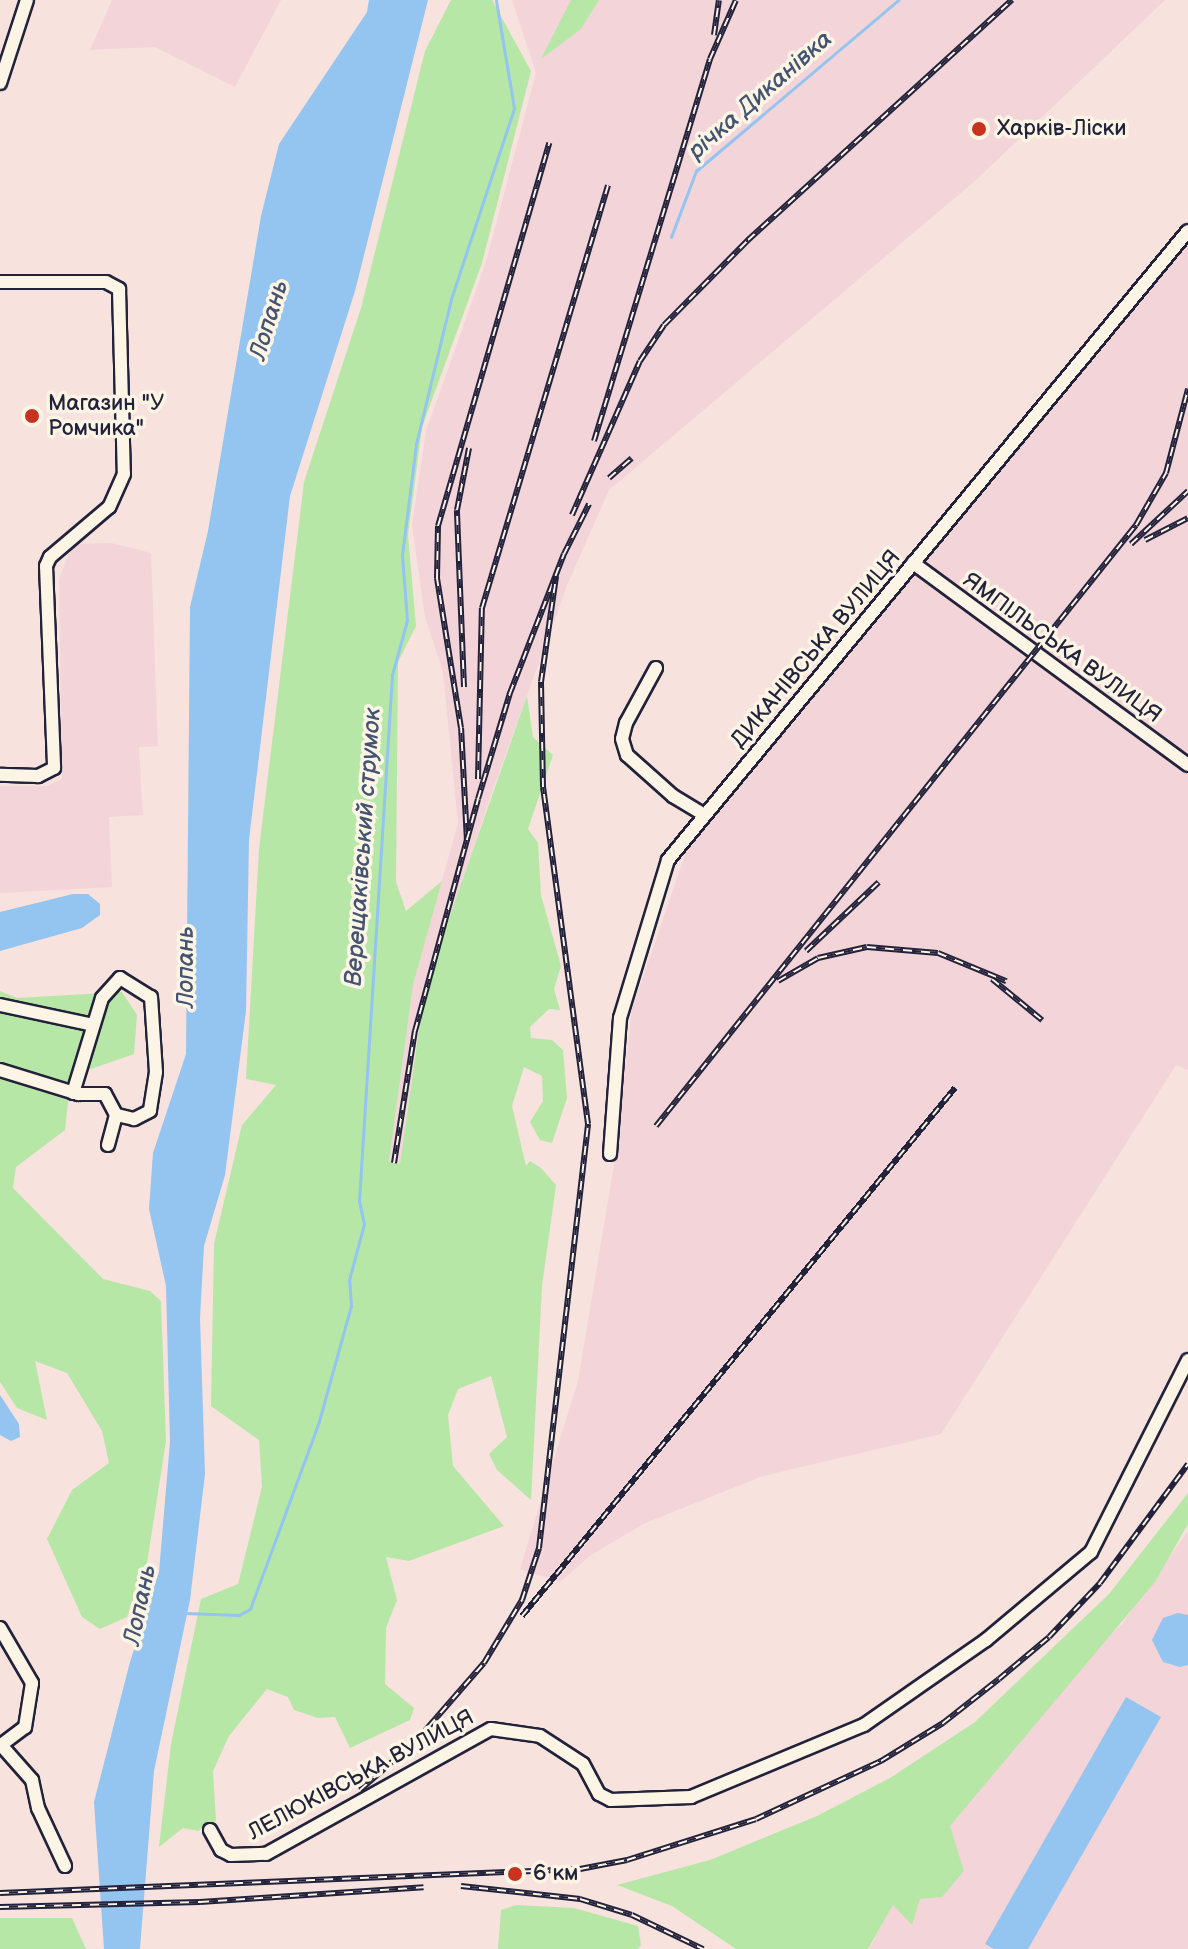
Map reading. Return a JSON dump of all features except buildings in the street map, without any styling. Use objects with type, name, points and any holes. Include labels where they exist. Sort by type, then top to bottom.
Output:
[{"type":"street","points":[[0,83],[2,61],[27,0]]},
{"type":"street","name":"ДИКАНІВСЬКА ВУЛИЦЯ","points":[[610,1154],[620,1018],[668,860],[1188,231]]},
{"type":"street","points":[[0,282],[106,282],[119,289],[124,474],[109,507],[78,538],[50,557],[46,566],[54,768],[38,776],[0,775]]},
{"type":"street","name":"ЯМПІЛЬСЬКА ВУЛИЦЯ","points":[[913,563],[1188,765]]},
{"type":"street","points":[[656,668],[626,723],[622,739],[627,755],[673,796],[705,815]]},
{"type":"street","points":[[73,1093],[102,998],[120,978],[151,997],[156,1072],[150,1111],[134,1119],[116,1115]]},
{"type":"street","points":[[0,1005],[93,1025]]},
{"type":"street","points":[[0,1070],[73,1093],[105,1094],[116,1115],[108,1145]]},
{"type":"street","name":"ЛЕЛЮКІВСЬКА ВУЛИЦЯ","points":[[210,1830],[221,1850],[231,1855],[266,1854],[491,1729],[540,1736],[583,1764],[599,1794],[611,1800],[691,1797],[864,1725],[986,1640],[1091,1552],[1188,1360]]},
{"type":"street","points":[[0,1628],[32,1683],[25,1727],[1,1745],[32,1780],[38,1808],[65,1866]]},
{"type":"shaded area","points":[[112,0],[281,0],[235,87],[155,47],[90,50]]},
{"type":"shaded area","points":[[512,0],[1165,0],[976,180],[609,490],[568,583],[493,789],[422,1000],[400,1164],[389,1161],[413,985],[458,823],[443,672],[425,617],[412,525],[426,431],[486,262],[536,73]]},
{"type":"shaded area","points":[[1188,244],[1188,1070],[1176,1065],[941,1434],[763,1476],[645,1523],[591,1555],[560,1582],[520,1569],[578,1381],[616,1153],[632,1009],[686,852]]},
{"type":"shaded area","points":[[111,543],[151,553],[158,746],[139,747],[143,815],[109,817],[112,887],[0,893],[0,786],[47,786],[62,779],[59,579],[73,544]]},
{"type":"shaded area","points":[[1188,1531],[1188,1949],[869,1949],[907,1878],[1093,1651],[1122,1624]]},
{"type":"green space","points":[[451,0],[492,0],[531,71],[482,263],[422,427],[408,535],[416,626],[398,662],[396,882],[406,911],[442,881],[413,985],[389,1161],[400,1164],[425,987],[527,696],[533,737],[553,755],[528,829],[538,843],[541,895],[561,966],[554,989],[560,1010],[549,1009],[530,1027],[531,1038],[552,1040],[563,1050],[567,1098],[552,1143],[540,1140],[530,1122],[543,1101],[542,1076],[524,1067],[512,1106],[526,1166],[530,1161],[556,1185],[542,1286],[531,1500],[497,1470],[489,1454],[507,1437],[491,1376],[458,1389],[448,1415],[453,1466],[504,1526],[409,1561],[386,1557],[397,1600],[386,1628],[385,1684],[414,1708],[410,1720],[350,1748],[335,1717],[318,1718],[294,1710],[288,1697],[267,1689],[229,1736],[213,1771],[216,1821],[198,1831],[183,1828],[159,1847],[171,1744],[201,1599],[238,1584],[262,1487],[259,1440],[211,1406],[214,1244],[242,1125],[276,1085],[246,1079],[259,849],[304,482],[361,308],[425,51]]},
{"type":"green space","points":[[571,0],[599,0],[581,29],[541,59]]},
{"type":"green space","points":[[0,991],[17,998],[122,992],[137,1015],[134,1054],[71,1076],[65,1130],[16,1167],[13,1188],[103,1279],[150,1291],[161,1301],[166,1441],[147,1563],[127,1617],[100,1629],[82,1617],[47,1539],[72,1490],[109,1463],[102,1431],[67,1373],[35,1361],[47,1420],[17,1408],[0,1382]]},
{"type":"green space","points":[[1188,1493],[1188,1524],[1155,1582],[950,1826],[964,1871],[942,1897],[920,1899],[912,1925],[893,1905],[868,1949],[736,1949],[672,1906],[617,1885],[710,1860],[817,1816],[890,1778],[975,1722],[1109,1594]]},
{"type":"green space","points":[[516,1905],[574,1908],[638,1926],[641,1945],[638,1949],[498,1949],[501,1910]]},
{"type":"green space","points":[[0,1918],[72,1918],[86,1949],[0,1949]]},
{"type":"water","name":"Лопань","points":[[369,0],[428,0],[355,291],[290,496],[249,840],[246,1011],[225,1175],[204,1246],[200,1318],[205,1474],[190,1600],[154,1771],[140,1949],[104,1949],[94,1802],[130,1662],[159,1572],[170,1442],[166,1286],[149,1209],[153,1153],[186,1054],[190,607],[208,531],[261,216],[279,144],[367,12]]},
{"type":"water","points":[[73,894],[88,894],[100,904],[100,915],[82,928],[0,951],[0,912]]},
{"type":"water","points":[[0,1395],[19,1424],[20,1437],[11,1441],[0,1435]]},
{"type":"water","points":[[1178,1613],[1188,1615],[1188,1665],[1180,1667],[1163,1662],[1152,1640],[1163,1618]]},
{"type":"water","points":[[1126,1697],[1161,1717],[1028,1949],[994,1949],[985,1944]]},
{"type":"waterway","name":"Верещаківський струмок","points":[[184,1613],[239,1615],[250,1609],[319,1421],[351,1306],[349,1280],[364,1224],[359,1201],[392,675],[407,620],[402,555],[416,444],[451,299],[514,108],[496,0]]},
{"type":"waterway","name":"річка Диканівка","points":[[671,237],[696,171],[898,0]]},
{"type":"railway","points":[[714,35],[719,0]]},
{"type":"railway","points":[[594,441],[710,59],[736,0]]},
{"type":"railway","points":[[572,515],[640,361],[664,325],[748,240],[1012,0]]},
{"type":"railway","points":[[467,841],[461,728],[437,578],[438,526],[549,143]]},
{"type":"railway","points":[[478,779],[482,608],[608,185]]},
{"type":"railway","points":[[656,1126],[1136,525],[1166,473],[1188,389]]},
{"type":"railway","points":[[464,687],[457,510],[469,448]]},
{"type":"railway","points":[[609,478],[632,458]]},
{"type":"railway","points":[[1131,544],[1188,491]]},
{"type":"railway","points":[[394,1163],[415,1031],[478,799],[510,693],[564,554],[589,504]]},
{"type":"railway","points":[[1145,540],[1188,518]]},
{"type":"railway","points":[[360,1790],[417,1740],[484,1663],[522,1600],[539,1548],[588,1124],[543,787],[541,682],[556,576]]},
{"type":"railway","points":[[806,951],[879,882]]},
{"type":"railway","points":[[778,981],[818,958],[867,947],[938,953],[1006,981]]},
{"type":"railway","points":[[992,979],[1042,1020]]},
{"type":"railway","points":[[522,1616],[955,1088]]},
{"type":"railway","points":[[0,1893],[580,1869],[627,1860],[756,1819],[881,1761],[943,1723],[999,1679],[1049,1637],[1100,1583],[1188,1464]]},
{"type":"railway","points":[[461,1886],[580,1899],[632,1915],[703,1949]]},
{"type":"railway","points":[[0,1907],[200,1902],[423,1887]]},
{"type":"place","name":"Харків-Ліски","points":[[979,129]]},
{"type":"place","name":"Магазин \"У Ромчика\"","points":[[32,416]]},
{"type":"place","name":"6 км","points":[[515,1874]]}]
